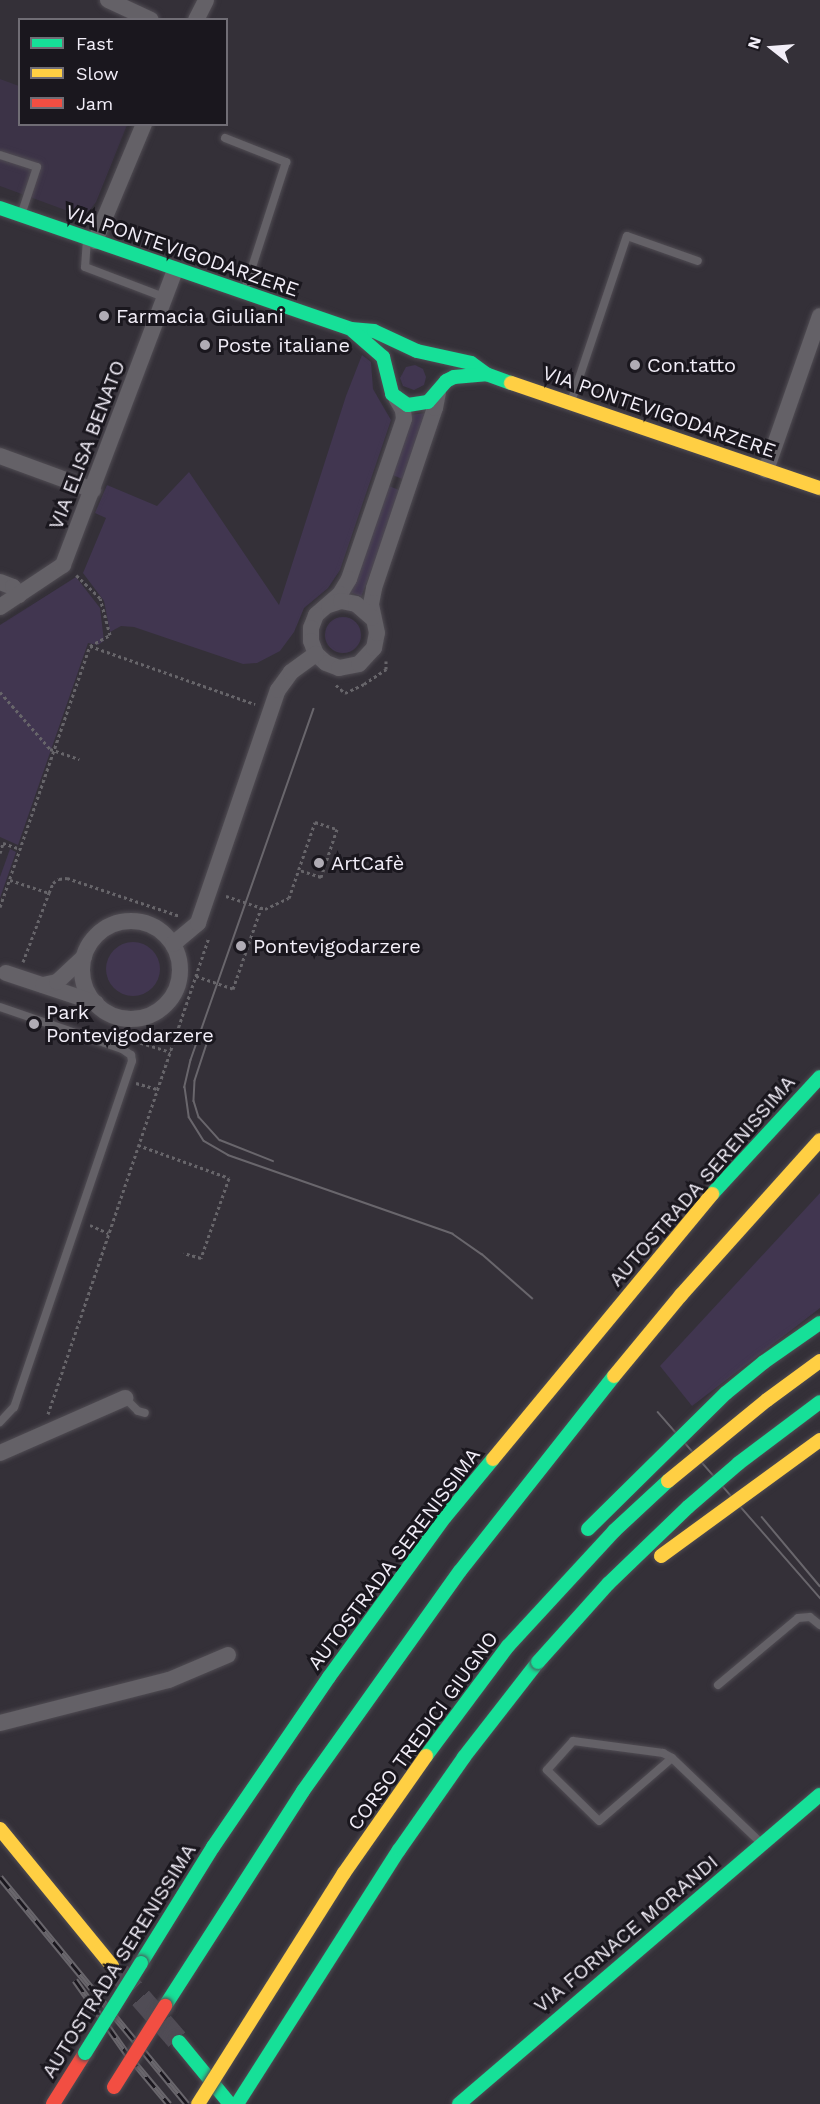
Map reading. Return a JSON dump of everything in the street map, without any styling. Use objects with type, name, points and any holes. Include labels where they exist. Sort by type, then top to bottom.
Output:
[{"type":"main road","name":"VIA PONTEVIGODARZERE","points":[[0,208],[351,329],[374,332],[422,352],[471,363],[486,374],[820,488]]},
{"type":"main road","name":"VIA PONTEVIGODARZERE","points":[[351,329],[378,351],[388,372],[390,389],[396,398],[415,406],[428,402],[454,377],[486,374]]},
{"type":"main road","points":[[388,372],[396,358],[406,352],[422,352],[436,361],[441,371],[439,390]]},
{"type":"main road","name":"AUTOSTRADA SERENISSIMA","points":[[53,2104],[213,1847],[329,1677],[445,1517],[680,1231],[820,1077]]},
{"type":"main road","points":[[112,2091],[303,1791],[460,1571],[596,1398],[681,1295],[820,1140]]},
{"type":"main road","points":[[580,1539],[636,1479],[726,1393],[764,1362],[820,1323]]},
{"type":"main road","name":"CORSO TREDICI GIUGNO","points":[[198,2104],[344,1873],[465,1701],[552,1596],[614,1531],[714,1442],[820,1361]]},
{"type":"main road","points":[[237,2104],[406,1840],[464,1757],[538,1662],[608,1584],[688,1507],[739,1463],[820,1402]]},
{"type":"main road","points":[[650,1565],[682,1539],[820,1440]]},
{"type":"main road","points":[[538,1662],[634,1578]]},
{"type":"main road","points":[[465,1701],[509,1622]]},
{"type":"main road","name":"VIA FORNACE MORANDI","points":[[459,2104],[820,1795]]},
{"type":"main road","points":[[0,1829],[112,1966]]},
{"type":"main road","points":[[180,2042],[230,2104]]},
{"type":"street","points":[[108,0],[147,18]]},
{"type":"street","points":[[197,18],[206,0]]},
{"type":"street","points":[[91,240],[143,126]]},
{"type":"street","name":"VIA ELISA BENATO","points":[[63,565],[175,270]]},
{"type":"street","points":[[766,470],[820,316]]},
{"type":"street","points":[[396,398],[403,410],[402,424],[349,579],[340,594],[316,615],[310,628],[310,641],[316,654],[326,663],[339,668],[359,664],[370,654],[376,640],[372,618],[374,588],[436,406],[439,390]]},
{"type":"street","points":[[0,456],[93,490]]},
{"type":"street","points":[[0,607],[63,565]]},
{"type":"street","points":[[0,582],[13,587],[19,595]]},
{"type":"street","points":[[327,606],[348,602],[362,607],[372,618]]},
{"type":"street","points":[[173,944],[198,922],[278,690],[291,672],[316,654]]},
{"type":"street","points":[[132,920],[148,923],[162,931],[173,944],[179,958],[180,974],[176,990],[167,1003],[154,1013],[139,1018],[123,1018],[108,1013],[96,1003],[87,989],[83,974],[84,957],[91,942],[102,931],[116,923],[132,920]]},
{"type":"street","points":[[43,985],[57,982],[84,957]]},
{"type":"street","points":[[6,973],[96,1003]]},
{"type":"street","points":[[0,1453],[125,1398]]},
{"type":"street","points":[[0,1723],[169,1680],[228,1655]]},
{"type":"lane","points":[[225,138],[286,162],[244,292]]},
{"type":"lane","points":[[0,155],[37,167],[21,215]]},
{"type":"lane","points":[[570,403],[627,236],[698,261]]},
{"type":"lane","points":[[91,240],[85,267],[166,298]]},
{"type":"lane","points":[[0,1007],[125,1050],[131,1055],[132,1061],[14,1407],[0,1422]]},
{"type":"lane","points":[[125,1398],[138,1411],[146,1413]]},
{"type":"lane","points":[[718,1685],[798,1618],[810,1617],[820,1625]]},
{"type":"lane","points":[[672,1758],[599,1821],[547,1770],[573,1741],[663,1753],[672,1758],[763,1845]]},
{"type":"path","points":[[0,907],[90,646],[110,635],[107,616],[100,598],[82,579],[63,565]]},
{"type":"path","points":[[90,646],[271,710]]},
{"type":"path","points":[[332,682],[345,693],[379,674]]},
{"type":"path","points":[[0,692],[54,750],[79,759]]},
{"type":"path","points":[[226,896],[265,909],[290,898],[299,870],[315,822],[337,829],[321,877],[299,870]]},
{"type":"path","points":[[0,853],[3,843],[20,849]]},
{"type":"path","points":[[10,880],[49,893]]},
{"type":"path","points":[[196,976],[233,989],[261,908]]},
{"type":"path","points":[[48,1411],[212,927]]},
{"type":"path","points":[[127,1080],[158,1089]]},
{"type":"path","points":[[138,1146],[229,1178],[201,1258],[184,1253]]},
{"type":"path","points":[[78,1220],[108,1233]]},
{"type":"shaded area","points":[[0,79],[18,86],[18,126],[127,126],[96,202],[90,210],[76,214],[0,186]]},
{"type":"shaded area","points":[[362,355],[371,362],[373,389],[391,420],[340,570],[328,588],[304,608],[294,632],[280,651],[257,663],[243,664],[134,627],[121,626],[110,632],[104,601],[83,573],[106,518],[95,513],[107,485],[157,506],[189,472],[279,605],[346,396]]},
{"type":"shaded area","points":[[415,365],[423,369],[426,377],[424,385],[414,390],[403,386],[400,378],[406,367]]},
{"type":"shaded area","points":[[426,413],[405,480],[390,474],[410,415]]},
{"type":"shaded area","points":[[386,485],[402,491],[361,597],[346,590]]},
{"type":"shaded area","points":[[76,577],[100,608],[104,641],[98,645],[88,643],[18,845],[0,837],[0,625]]},
{"type":"shaded area","points":[[343,617],[356,622],[361,635],[356,648],[343,653],[330,648],[325,635],[330,622]]},
{"type":"shaded area","points":[[10,849],[16,852],[0,898],[0,877]]},
{"type":"shaded area","points":[[128,942],[138,942],[148,946],[156,954],[160,969],[156,984],[148,992],[138,996],[128,996],[118,992],[110,984],[106,974],[106,964],[110,954],[118,946]]},
{"type":"shaded area","points":[[820,1193],[820,1308],[692,1406],[660,1366]]},
{"type":"tunnel","points":[[119,1973],[179,2042]]},
{"type":"tram line","points":[[314,709],[191,1060],[185,1087],[189,1117],[204,1141],[228,1155],[453,1234],[482,1254],[532,1298]]},
{"type":"tram line","points":[[210,1035],[195,1081],[194,1101],[199,1117],[220,1140],[273,1161]]},
{"type":"tram line","points":[[658,1412],[820,1598]]},
{"type":"tram line","points":[[762,1517],[820,1586]]},
{"type":"railway","points":[[0,1877],[187,2104]]},
{"type":"railway","points":[[75,1980],[128,2055],[169,2104]]},
{"type":"traffic: fast","points":[[0,208],[351,329],[374,331],[417,351],[471,363],[486,374],[511,383]]},
{"type":"traffic: fast","points":[[353,331],[383,357],[392,394],[408,405],[428,402],[446,381],[454,377],[486,374]]},
{"type":"traffic: fast","points":[[712,1194],[820,1077]]},
{"type":"traffic: fast","points":[[588,1529],[726,1393],[764,1362],[820,1323]]},
{"type":"traffic: fast","points":[[165,2006],[303,1791],[460,1571],[614,1376]]},
{"type":"traffic: fast","points":[[538,1662],[608,1584],[688,1507],[739,1463],[820,1402]]},
{"type":"traffic: fast","points":[[141,1963],[213,1847],[329,1677],[445,1517],[493,1459]]},
{"type":"traffic: fast","points":[[426,1756],[508,1646],[614,1531],[668,1481]]},
{"type":"traffic: fast","points":[[237,2104],[399,1850],[464,1757],[538,1662]]},
{"type":"traffic: fast","points":[[459,2104],[820,1795]]},
{"type":"traffic: fast","points":[[85,2053],[141,1963]]},
{"type":"traffic: fast","points":[[179,2042],[230,2104]]},
{"type":"traffic: slow","points":[[511,383],[820,488]]},
{"type":"traffic: slow","points":[[614,1376],[681,1295],[820,1140]]},
{"type":"traffic: slow","points":[[493,1459],[712,1194]]},
{"type":"traffic: slow","points":[[668,1481],[767,1400],[820,1361]]},
{"type":"traffic: slow","points":[[661,1556],[820,1440]]},
{"type":"traffic: slow","points":[[198,2104],[344,1873],[426,1756]]},
{"type":"traffic: slow","points":[[0,1829],[112,1966]]},
{"type":"traffic: jam","points":[[114,2087],[165,2006]]},
{"type":"traffic: jam","points":[[53,2104],[85,2053]]},
{"type":"place","name":"Farmacia Giuliani","points":[[104,316]]},
{"type":"place","name":"Poste italiane","points":[[205,345]]},
{"type":"place","name":"Con.tatto","points":[[635,365]]},
{"type":"place","name":"ArtCafè","points":[[319,863]]},
{"type":"place","name":"Pontevigodarzere","points":[[241,946]]},
{"type":"place","name":"Park Pontevigodarzere","points":[[34,1024]]}]
